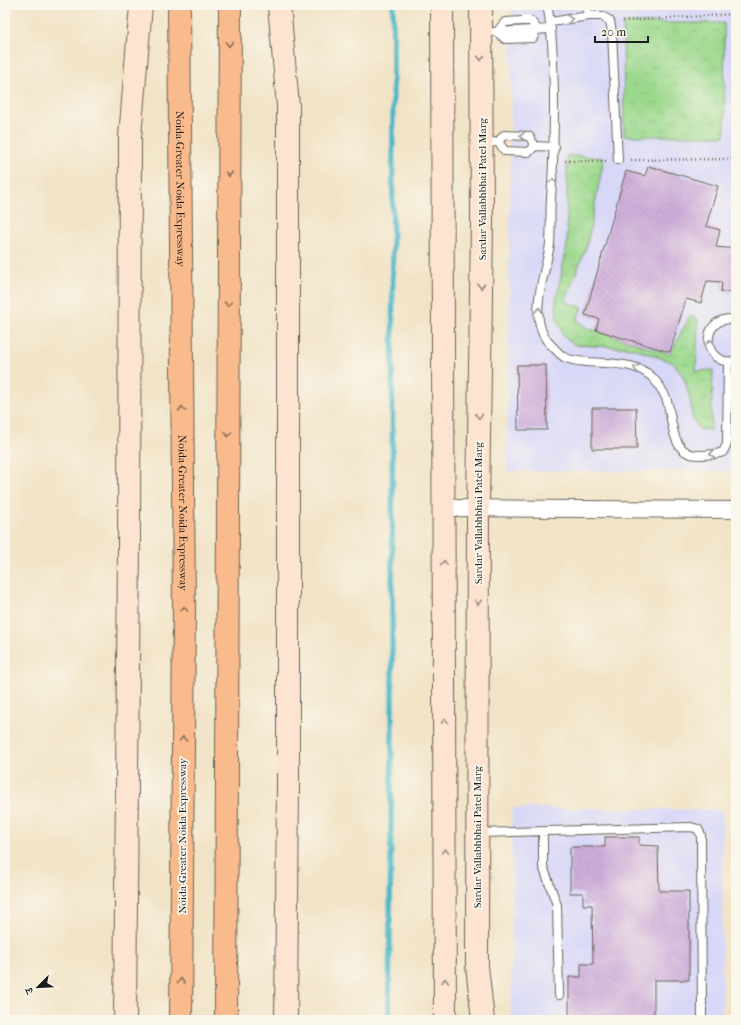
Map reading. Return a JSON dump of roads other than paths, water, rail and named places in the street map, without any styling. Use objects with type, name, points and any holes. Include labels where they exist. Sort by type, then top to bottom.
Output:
[{"type":"highway","name":"Noida-Greater Noida Expressway","points":[[180,5],[184,608],[181,1020]]},
{"type":"highway","points":[[226,1020],[230,5]]},
{"type":"street","points":[[125,1020],[129,554],[130,137],[141,5]]},
{"type":"street","points":[[279,5],[288,106],[288,787],[286,1020]]},
{"type":"street","points":[[442,5],[445,1020]]},
{"type":"street","name":"Sardar Vallabhbhai Patel Marg","points":[[481,5],[489,32],[490,143],[482,223],[478,508],[477,966],[483,1020]]},
{"type":"street","points":[[444,508],[736,510]]},
{"type":"lane","points":[[547,5],[551,26],[554,65],[555,147],[550,243],[541,283],[538,320],[545,340],[563,357],[574,361],[625,365],[638,367],[646,372],[656,381],[666,398],[673,433],[677,443],[683,450],[692,455],[714,455],[723,452],[727,444],[732,397],[732,362],[721,361],[714,356],[708,340],[710,332],[715,325],[722,320],[735,320]]},
{"type":"lane","points":[[587,5],[588,16]]},
{"type":"lane","points":[[489,32],[537,29],[588,16],[602,16],[610,21],[612,32],[618,160]]},
{"type":"lane","points":[[490,143],[504,135],[519,135],[529,136],[535,146]]},
{"type":"lane","points":[[490,143],[505,151],[529,152],[535,146],[555,147]]},
{"type":"lane","points":[[477,833],[691,827],[698,829],[701,835],[702,1020]]},
{"type":"lane","points":[[543,832],[543,866],[558,905],[559,995]]},
{"type":"waterway","points":[[389,1020],[392,734],[393,5]]}]
